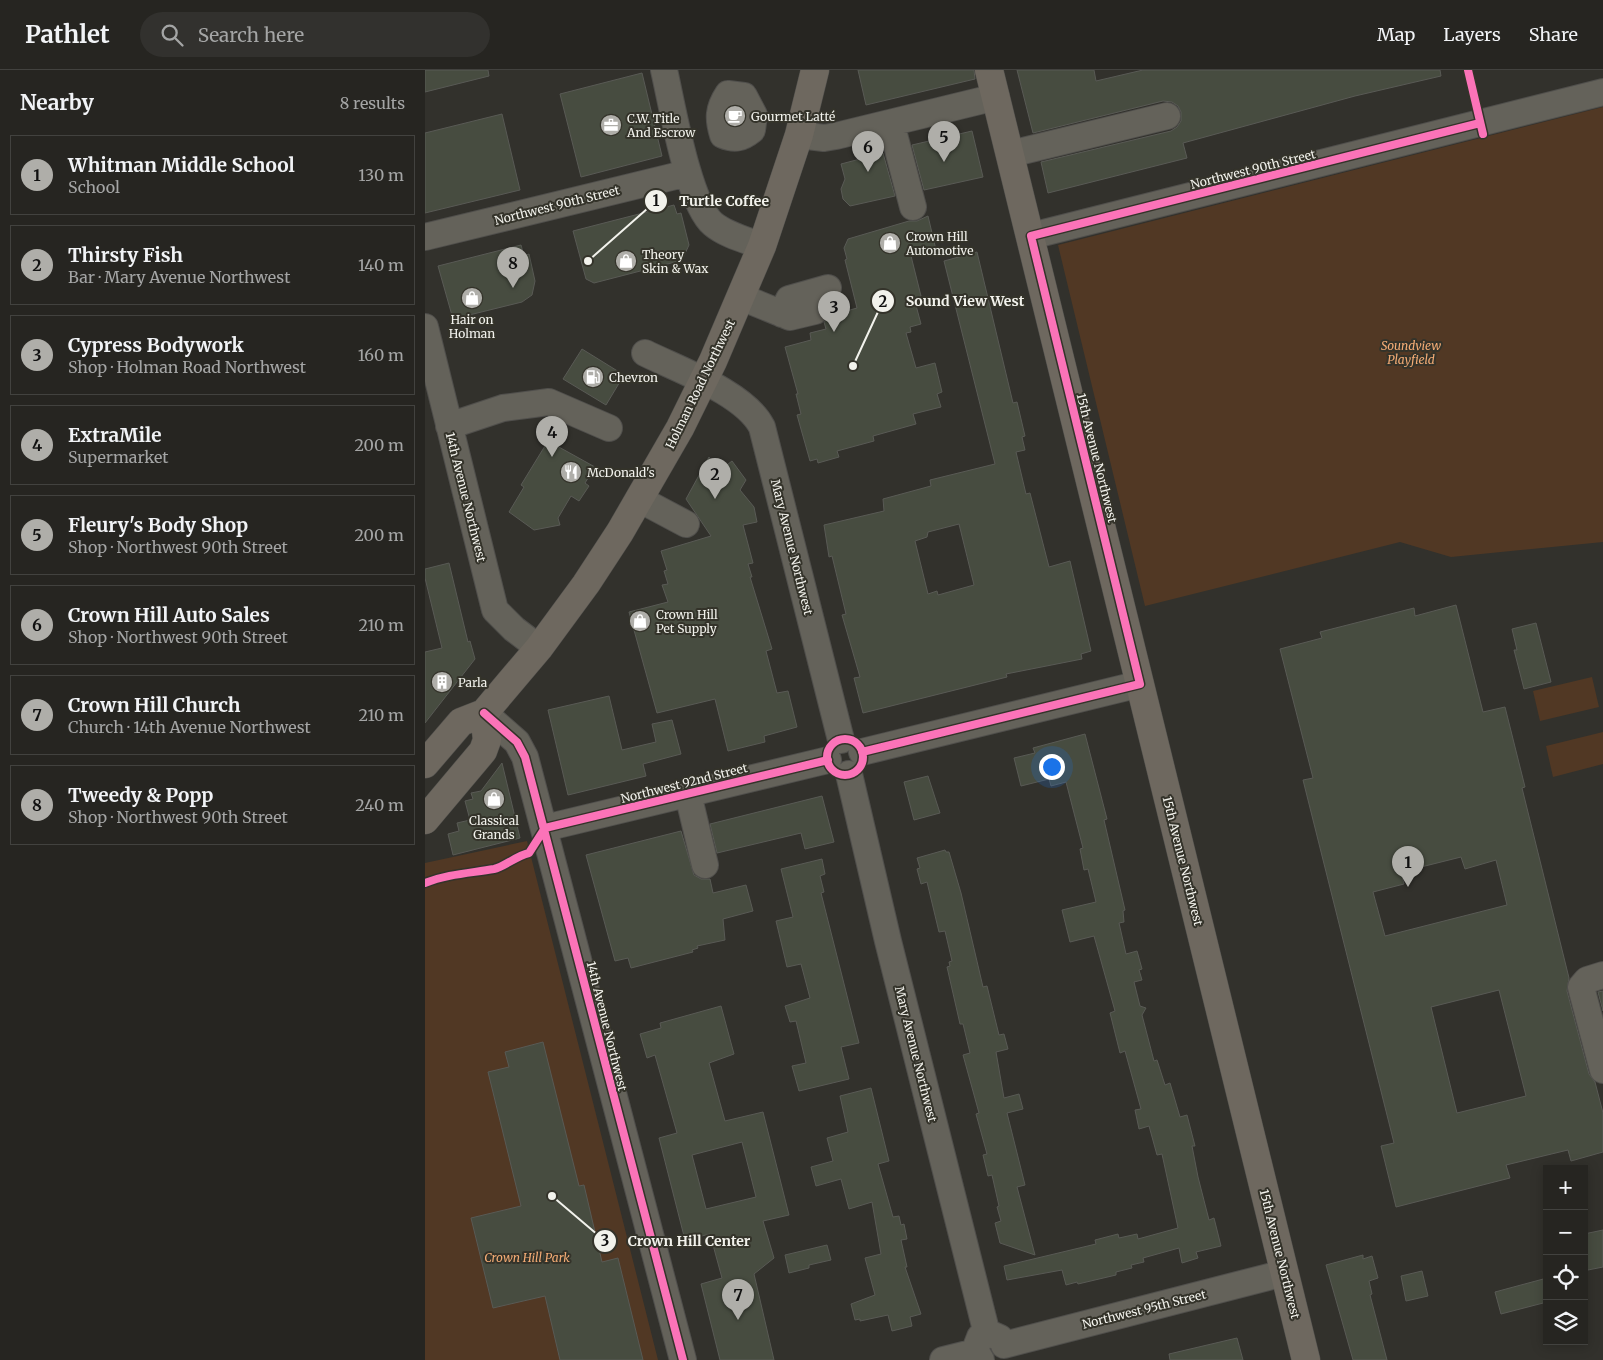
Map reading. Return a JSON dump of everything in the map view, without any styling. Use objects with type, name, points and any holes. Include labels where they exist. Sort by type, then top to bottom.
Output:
[{"type":"main road","name":"Holman Road Northwest","points":[[425,764],[461,722],[484,713],[539,648],[586,584],[681,428],[741,298],[762,246],[799,135],[815,70]]},
{"type":"main road","name":"15th Avenue Northwest","points":[[989,70],[1284,1273],[1307,1360]]},
{"type":"main road","points":[[425,820],[483,751],[487,740],[484,713]]},
{"type":"street","points":[[664,70],[689,173],[707,218],[718,227],[762,246]]},
{"type":"street","name":"Northwest 90th Street","points":[[1031,236],[1603,92]]},
{"type":"street","points":[[799,135],[824,138],[996,97]]},
{"type":"street","points":[[1010,154],[1167,116]]},
{"type":"street","points":[[679,133],[719,123]]},
{"type":"street","points":[[891,123],[913,207]]},
{"type":"street","name":"Northwest 90th Street","points":[[425,237],[689,173]]},
{"type":"street","points":[[782,314],[789,299],[828,288]]},
{"type":"street","points":[[741,298],[790,317],[815,311]]},
{"type":"street","name":"14th Avenue Northwest","points":[[425,327],[495,610],[514,629],[539,648]]},
{"type":"street","name":"Mary Avenue Northwest","points":[[645,353],[703,382],[744,406],[754,414],[762,427],[845,757],[887,940],[989,1350]]},
{"type":"street","points":[[449,426],[503,408],[549,402],[609,428]]},
{"type":"street","points":[[639,499],[685,524]]},
{"type":"street","name":"Northwest 92nd Street","points":[[545,828],[845,757],[1140,684]]},
{"type":"street","name":"14th Avenue Northwest","points":[[484,713],[522,748],[545,828],[683,1360]]},
{"type":"street","points":[[688,794],[705,865]]},
{"type":"street","points":[[1603,976],[1587,980],[1581,987],[1603,1070]]},
{"type":"street","name":"Northwest 95th Street","points":[[943,1360],[989,1350],[1284,1273]]},
{"type":"green space","name":"Soundview Playfield","points":[[1603,107],[1603,542],[1451,557],[1400,542],[1145,606],[1058,245]]},
{"type":"green space","points":[[1592,677],[1599,707],[1540,721],[1533,691]]},
{"type":"green space","points":[[1603,732],[1603,764],[1553,777],[1546,746]]},
{"type":"green space","name":"Crown Hill Park","points":[[527,841],[658,1360],[425,1360],[425,863]]},
{"type":"building","points":[[425,70],[488,70],[489,76],[425,92]]},
{"type":"building","points":[[858,70],[974,70],[975,79],[866,105]]},
{"type":"building","points":[[1017,70],[1094,70],[1096,81],[1143,70],[1440,70],[1441,76],[1355,96],[1183,143],[1187,158],[1048,193],[1041,162],[1171,131],[1181,121],[1181,112],[1178,106],[1172,102],[1163,101],[1033,133]]},
{"type":"building","name":"C.W. Title And Escrow","points":[[642,73],[662,156],[581,177],[560,94]]},
{"type":"building","points":[[502,114],[520,190],[425,213],[425,133]]},
{"type":"building","points":[[972,131],[983,177],[924,190],[912,145]]},
{"type":"building","points":[[883,153],[895,196],[850,206],[843,199],[841,189],[845,179],[841,164]]},
{"type":"building","points":[[674,205],[677,214],[681,213],[689,245],[683,258],[679,261],[594,283],[586,279],[573,231]]},
{"type":"building","points":[[928,216],[936,250],[911,256],[921,296],[914,298],[921,324],[910,327],[911,332],[906,333],[916,368],[935,363],[942,392],[937,394],[941,407],[913,414],[916,424],[873,436],[874,441],[837,451],[839,457],[818,463],[817,459],[810,461],[797,415],[801,414],[796,394],[798,394],[785,347],[811,340],[810,333],[826,329],[824,322],[829,316],[857,308],[845,260],[847,259],[844,248],[848,239],[909,221],[917,221]]},
{"type":"building","points":[[521,245],[524,256],[529,254],[535,281],[532,295],[522,302],[453,319],[438,266]]},
{"type":"building","points":[[977,252],[1013,403],[1017,402],[1025,436],[1022,437],[1025,450],[1016,452],[1026,494],[1030,493],[1049,567],[1070,561],[1091,651],[1081,654],[1082,659],[1006,674],[1007,677],[863,713],[854,678],[860,677],[842,615],[846,614],[832,556],[829,557],[824,525],[884,511],[883,499],[931,486],[930,480],[995,464],[944,261]],"holes":[[[959,524],[974,585],[938,595],[937,591],[928,594],[915,541],[927,537],[928,532]]]},
{"type":"building","name":"Chevron","points":[[582,349],[624,375],[606,405],[563,379]]},
{"type":"building","points":[[548,441],[595,467],[585,483],[589,486],[579,501],[571,496],[558,518],[560,525],[534,530],[509,512],[524,487],[521,485]]},
{"type":"building","points":[[709,457],[719,471],[732,461],[746,480],[740,490],[754,507],[757,522],[743,525],[753,563],[748,564],[752,577],[750,577],[772,649],[766,651],[777,693],[788,691],[797,727],[764,736],[765,742],[728,751],[715,699],[657,713],[629,612],[668,602],[662,585],[668,584],[664,571],[667,570],[661,551],[711,536],[686,499]]},
{"type":"building","points":[[449,563],[468,642],[470,641],[475,659],[425,723],[425,652],[442,648],[425,578],[425,569]]},
{"type":"building","points":[[1456,605],[1483,712],[1505,707],[1525,787],[1522,788],[1569,978],[1567,991],[1589,1074],[1595,1082],[1603,1113],[1603,1152],[1571,1161],[1568,1150],[1506,1165],[1510,1178],[1396,1207],[1381,1146],[1394,1143],[1303,780],[1313,778],[1280,649],[1322,638],[1320,632],[1414,608],[1415,616]],"holes":[[[1461,857],[1465,869],[1496,860],[1507,905],[1385,936],[1373,892],[1404,884],[1401,872]],[[1499,990],[1526,1096],[1457,1113],[1431,1007]]]},
{"type":"building","points":[[1536,623],[1551,682],[1524,689],[1514,650],[1517,650],[1512,629]]},
{"type":"building","points":[[609,696],[622,750],[656,742],[652,724],[672,720],[681,754],[643,764],[646,776],[568,795],[548,710]]},
{"type":"building","points":[[1085,734],[1107,819],[1104,820],[1125,910],[1123,911],[1124,922],[1119,923],[1126,954],[1137,951],[1142,969],[1139,970],[1142,980],[1134,982],[1140,1006],[1146,1008],[1142,1015],[1154,1061],[1157,1060],[1165,1085],[1170,1083],[1180,1117],[1187,1115],[1195,1146],[1192,1146],[1198,1177],[1209,1220],[1214,1218],[1221,1246],[1196,1252],[1198,1258],[1182,1263],[1179,1248],[1143,1258],[1144,1262],[1131,1265],[1132,1268],[1116,1272],[1116,1275],[1078,1284],[1077,1282],[1066,1285],[1062,1270],[1007,1280],[1004,1266],[1096,1244],[1095,1240],[1118,1234],[1119,1238],[1137,1234],[1138,1239],[1178,1228],[1162,1154],[1157,1155],[1149,1126],[1139,1129],[1135,1110],[1141,1109],[1125,1051],[1120,1053],[1110,1013],[1115,1011],[1094,936],[1070,942],[1062,910],[1096,902],[1088,869],[1084,870],[1080,849],[1083,848],[1066,782],[1051,786],[1049,779],[1021,786],[1014,758],[1035,753],[1033,748]]},
{"type":"building","points":[[502,763],[520,838],[453,855],[448,834],[459,831],[457,823],[470,820],[465,801],[473,799],[471,793],[481,791]]},
{"type":"building","points":[[928,776],[940,813],[914,820],[904,782]]},
{"type":"building","points":[[822,796],[834,842],[805,849],[801,833],[717,853],[710,824]]},
{"type":"building","points":[[681,831],[694,875],[701,879],[710,879],[713,893],[746,885],[753,911],[723,919],[725,940],[697,946],[698,948],[692,950],[693,952],[631,968],[628,958],[615,961],[586,855]]},
{"type":"building","points":[[945,850],[949,852],[961,893],[983,987],[987,986],[999,1035],[1004,1034],[1008,1049],[996,1052],[1004,1098],[1019,1094],[1023,1109],[1007,1113],[1025,1185],[1017,1187],[1035,1255],[1000,1243],[995,1223],[1001,1221],[997,1207],[999,1206],[992,1175],[988,1176],[983,1155],[987,1154],[976,1114],[979,1113],[963,1055],[970,1053],[963,1024],[960,1024],[947,967],[950,966],[949,962],[952,961],[945,931],[939,932],[927,882],[921,884],[917,869],[920,868],[917,858]]},
{"type":"building","points":[[822,859],[825,874],[820,876],[824,892],[821,893],[859,1043],[841,1047],[849,1079],[799,1091],[792,1066],[806,1063],[796,1021],[790,1022],[785,1006],[810,998],[801,964],[787,967],[776,921],[793,917],[781,869]]},
{"type":"building","points":[[1603,991],[1603,1011],[1598,992]]},
{"type":"building","points":[[721,1006],[734,1054],[709,1063],[725,1121],[763,1112],[789,1215],[763,1221],[774,1258],[754,1274],[774,1360],[720,1360],[701,1284],[722,1278],[710,1234],[685,1240],[659,1138],[677,1133],[655,1055],[647,1058],[640,1034],[661,1028],[660,1023]],"holes":[[[742,1142],[756,1197],[706,1209],[692,1155]]]},
{"type":"building","points":[[543,1042],[579,1186],[584,1185],[602,1262],[618,1258],[643,1360],[560,1360],[545,1296],[493,1308],[471,1218],[521,1206],[488,1072],[509,1067],[505,1052]]},
{"type":"building","points":[[871,1088],[889,1161],[878,1164],[893,1217],[899,1216],[901,1225],[904,1224],[907,1239],[901,1240],[907,1267],[905,1267],[921,1314],[910,1317],[912,1326],[892,1331],[888,1315],[860,1321],[860,1319],[855,1320],[851,1304],[875,1295],[865,1258],[881,1254],[872,1202],[849,1209],[841,1179],[816,1186],[811,1167],[833,1161],[827,1138],[848,1132],[840,1096]]},
{"type":"building","points":[[1603,1230],[1603,1267],[1588,1270],[1588,1233]]},
{"type":"building","points":[[827,1245],[831,1260],[809,1265],[809,1268],[789,1273],[785,1255]]},
{"type":"building","points":[[1363,1255],[1363,1259],[1372,1256],[1378,1278],[1369,1281],[1372,1294],[1370,1295],[1387,1360],[1353,1360],[1326,1265]]},
{"type":"building","points":[[1422,1271],[1428,1296],[1406,1301],[1401,1276]]},
{"type":"building","points":[[1543,1279],[1543,1303],[1501,1314],[1495,1292]]},
{"type":"building","points":[[1237,1338],[1243,1360],[1170,1360],[1169,1354]]},
{"type":"cycle path","points":[[1468,70],[1483,134]]},
{"type":"cycle path","points":[[862,752],[1140,684],[1031,236],[1480,123]]},
{"type":"cycle path","points":[[484,713],[517,742],[525,757],[683,1360]]},
{"type":"cycle path","points":[[845,739],[857,745],[863,757],[857,769],[845,775],[833,769],[827,757],[833,745],[845,739]]},
{"type":"cycle path","points":[[545,828],[828,760]]},
{"type":"cycle path","points":[[425,883],[502,866],[519,856],[529,853],[545,828]]},
{"type":"place","name":"Gourmet Latté","points":[[735,116]]},
{"type":"place","name":"C.W. Title And Escrow","points":[[611,125]]},
{"type":"place","name":"Fleury's Body Shop","points":[[944,162]]},
{"type":"place","name":"Crown Hill Auto Sales","points":[[868,172]]},
{"type":"place","name":"Crown Hill Automotive","points":[[890,243]]},
{"type":"place","name":"Turtle Coffee","points":[[588,261]]},
{"type":"place","name":"Theory Skin & Wax","points":[[626,261]]},
{"type":"place","name":"Tweedy & Popp","points":[[513,288]]},
{"type":"place","name":"Hair on Holman","points":[[472,298]]},
{"type":"place","name":"Cypress Bodywork","points":[[834,332]]},
{"type":"place","name":"Sound View West","points":[[853,366]]},
{"type":"place","name":"Chevron","points":[[593,377]]},
{"type":"place","name":"ExtraMile","points":[[552,457]]},
{"type":"place","name":"McDonald's","points":[[571,472]]},
{"type":"place","name":"Thirsty Fish","points":[[715,499]]},
{"type":"place","name":"Crown Hill Pet Supply","points":[[640,621]]},
{"type":"place","name":"Parla","points":[[442,682]]},
{"type":"place","name":"Classical Grands","points":[[494,799]]},
{"type":"place","name":"Whitman Middle School","points":[[1408,887]]},
{"type":"place","name":"Crown Hill Center","points":[[552,1196]]},
{"type":"place","name":"Crown Hill Church","points":[[738,1320]]}]
